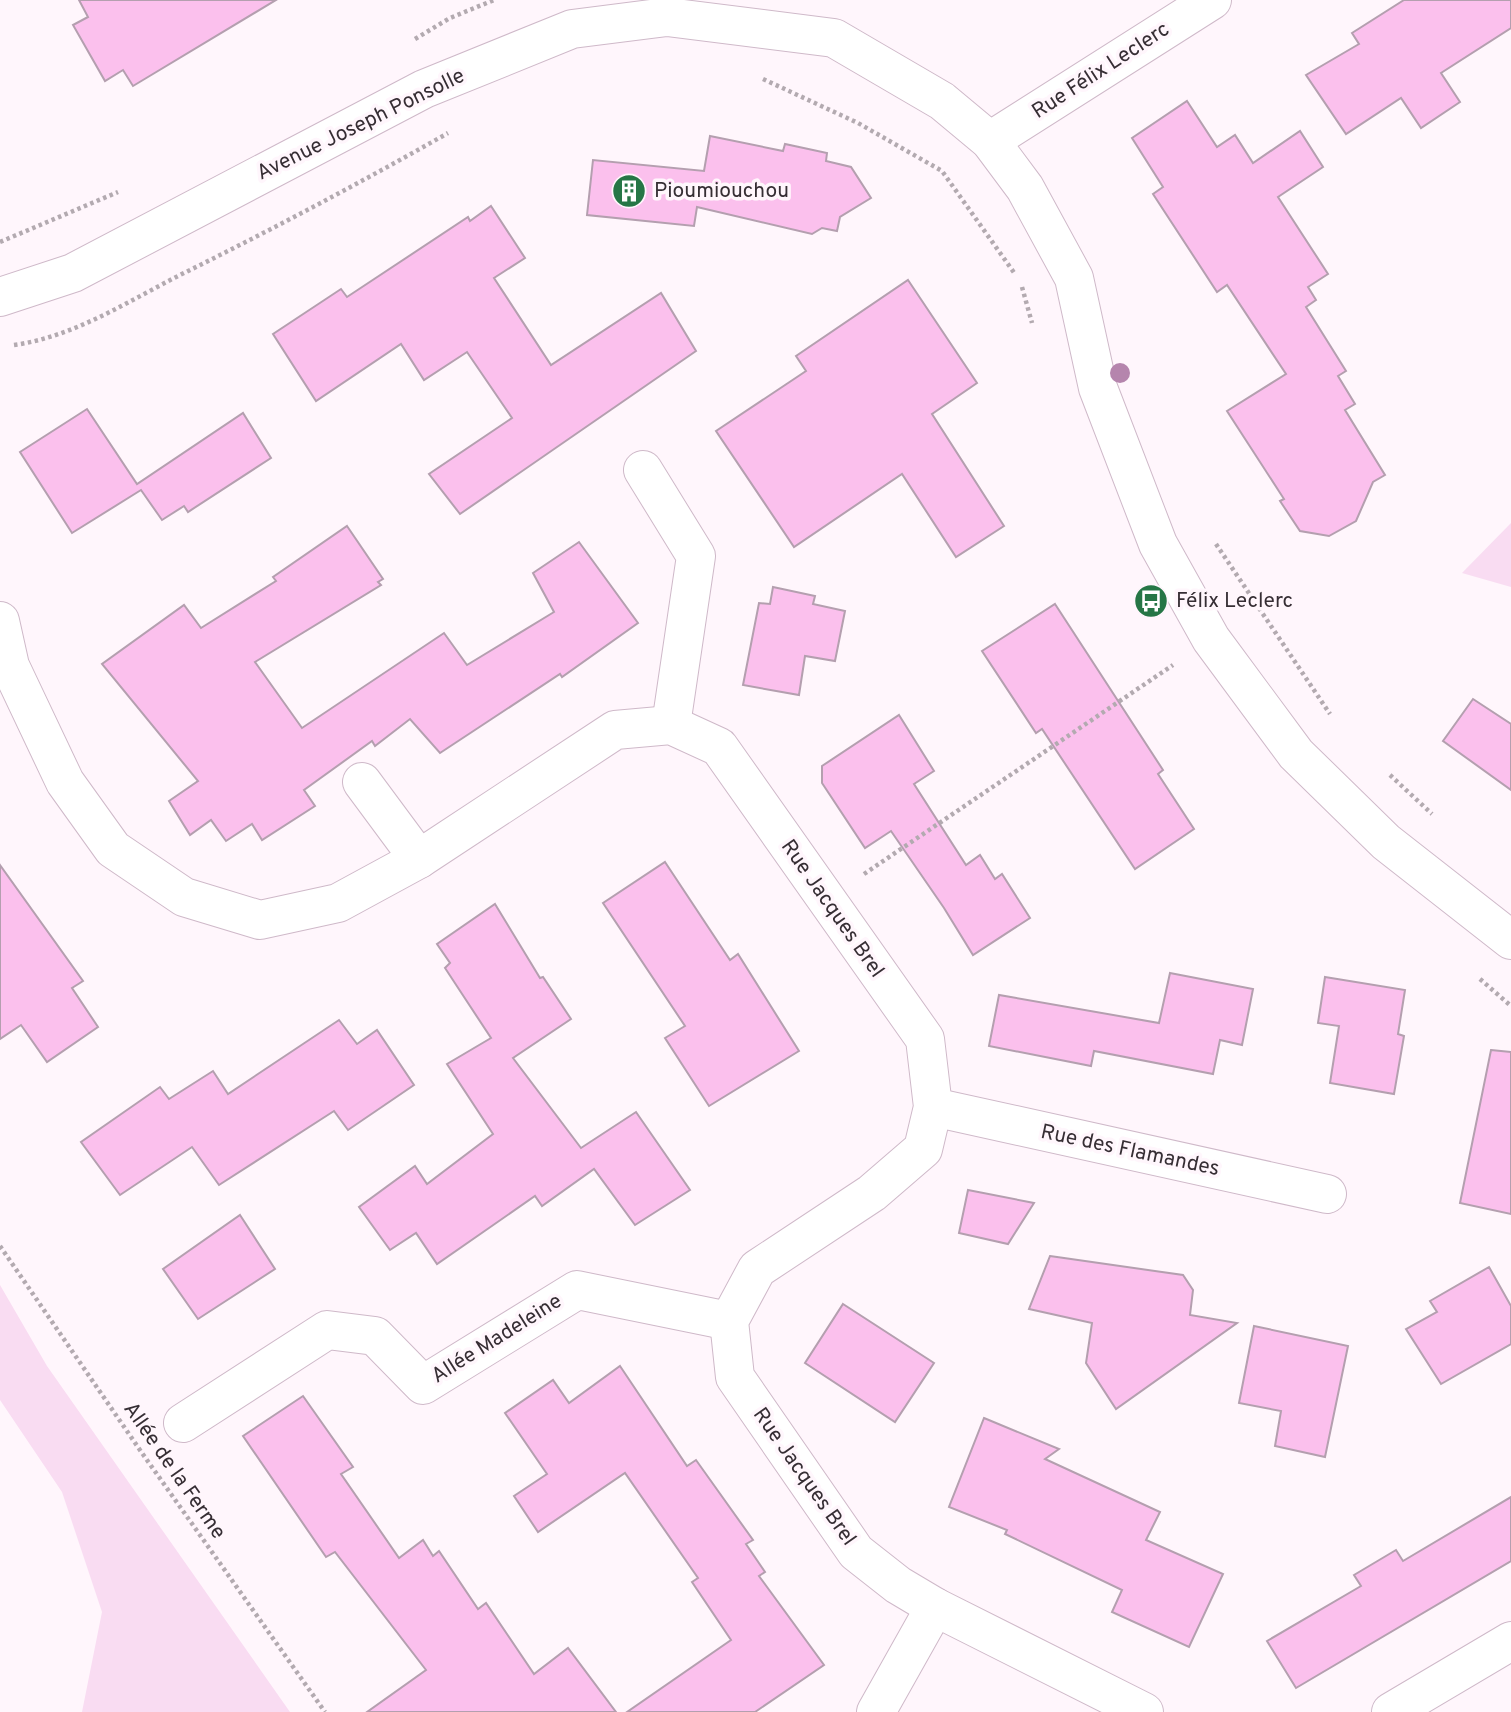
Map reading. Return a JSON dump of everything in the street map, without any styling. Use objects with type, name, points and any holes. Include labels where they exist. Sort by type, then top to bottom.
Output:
[{"type":"street","name":"Rue Félix Leclerc","points":[[990,141],[1212,0]]},
{"type":"street","name":"Avenue Joseph Ponsolle","points":[[0,297],[73,273],[424,89],[572,29],[667,17],[834,38],[942,101],[990,141],[1025,188],[1074,278],[1098,388],[1158,544],[1211,639],[1296,754],[1386,842],[1511,940]]},
{"type":"street","points":[[0,621],[10,666],[65,782],[113,849],[184,897],[260,920],[338,903],[419,859],[615,730],[671,724],[696,556],[643,470]]},
{"type":"street","name":"Rue Jacques Brel","points":[[671,724],[719,747],[925,1039],[933,1107],[923,1149],[872,1193],[757,1269],[729,1321],[735,1377],[856,1552],[898,1585],[935,1607],[1143,1712]]},
{"type":"street","points":[[362,782],[419,859]]},
{"type":"street","name":"Rue des Flamandes","points":[[933,1107],[1327,1194]]},
{"type":"street","name":"Allée Madeleine","points":[[183,1423],[327,1330],[375,1336],[424,1385],[577,1290],[729,1321]]},
{"type":"street","points":[[877,1712],[935,1607]]},
{"type":"street","points":[[1391,1712],[1511,1641]]},
{"type":"path","points":[[761,78],[858,123],[942,171],[1021,283],[1035,334]]},
{"type":"path","points":[[13,345],[81,326],[340,194],[458,128]]},
{"type":"path","points":[[1209,534],[1330,715]]},
{"type":"path","points":[[826,900],[1211,639]]},
{"type":"path","points":[[1165,654],[1180,676]]},
{"type":"path","points":[[1389,774],[1441,822]]},
{"type":"path","points":[[1472,972],[1511,1006]]},
{"type":"path","name":"Allée de la Ferme","points":[[0,1246],[150,1465],[325,1712]]},
{"type":"shaded area","points":[[1511,523],[1511,587],[1462,573]]},
{"type":"shaded area","points":[[0,1285],[47,1366],[290,1712],[82,1712],[102,1612],[62,1492],[0,1400]]},
{"type":"building","points":[[79,0],[276,0],[133,86],[123,70],[105,81],[73,25],[88,17]]},
{"type":"building","points":[[1404,0],[1511,0],[1511,28],[1441,73],[1460,102],[1421,128],[1401,98],[1346,134],[1306,75],[1359,44],[1352,33]]},
{"type":"building","points":[[1187,101],[1217,147],[1235,135],[1253,163],[1300,131],[1323,167],[1278,197],[1328,274],[1308,287],[1316,300],[1306,307],[1346,371],[1338,376],[1355,404],[1345,410],[1385,475],[1373,482],[1356,521],[1329,536],[1300,531],[1280,501],[1284,499],[1227,411],[1286,374],[1227,285],[1217,292],[1153,194],[1163,187],[1132,138]]},
{"type":"building","points":[[710,136],[783,151],[785,144],[827,153],[826,161],[851,167],[871,198],[840,217],[837,231],[822,228],[812,234],[697,207],[694,226],[587,215],[593,160],[704,171]]},
{"type":"building","points":[[491,206],[525,258],[494,278],[551,365],[661,293],[696,351],[460,514],[429,474],[512,418],[467,352],[424,380],[401,344],[316,401],[273,334],[341,289],[347,297],[468,217],[470,221]]},
{"type":"building","points":[[908,280],[977,383],[932,414],[1004,526],[956,557],[902,474],[794,547],[716,431],[806,371],[796,356]]},
{"type":"building","points":[[87,409],[137,484],[243,413],[271,458],[188,512],[184,506],[162,520],[141,490],[72,533],[20,452]]},
{"type":"building","points":[[347,526],[383,579],[378,582],[381,585],[255,662],[302,728],[444,633],[467,665],[554,612],[533,573],[579,542],[638,623],[562,677],[560,674],[440,753],[410,719],[375,746],[372,741],[304,790],[315,806],[262,840],[252,824],[226,841],[211,820],[190,835],[169,801],[198,781],[102,664],[184,605],[201,628],[276,581],[273,577]]},
{"type":"building","points":[[773,587],[815,596],[813,604],[845,611],[835,661],[805,656],[799,695],[743,685],[759,603],[770,604]]},
{"type":"building","points":[[1055,604],[1163,770],[1158,774],[1194,829],[1135,869],[1042,729],[1036,733],[982,651]]},
{"type":"building","points":[[1473,699],[1511,724],[1511,790],[1443,741]]},
{"type":"building","points":[[899,715],[934,771],[914,784],[966,865],[980,855],[995,879],[1002,874],[1030,918],[973,955],[891,831],[865,848],[822,783],[822,766]]},
{"type":"building","points":[[665,862],[730,960],[738,954],[799,1051],[709,1106],[665,1038],[685,1026],[603,903]]},
{"type":"building","points":[[0,865],[83,981],[72,988],[98,1027],[47,1062],[21,1025],[0,1039]]},
{"type":"building","points":[[495,904],[540,978],[543,977],[571,1019],[513,1058],[581,1148],[636,1112],[690,1190],[635,1225],[594,1169],[542,1206],[535,1196],[437,1264],[416,1233],[390,1250],[359,1207],[415,1166],[427,1184],[493,1134],[447,1064],[491,1038],[445,968],[450,963],[437,944]]},
{"type":"building","points":[[1170,973],[1253,989],[1242,1045],[1220,1040],[1213,1074],[1094,1051],[1091,1066],[989,1046],[999,995],[1159,1023]]},
{"type":"building","points":[[1325,977],[1405,990],[1398,1034],[1404,1036],[1394,1094],[1330,1083],[1339,1026],[1318,1023]]},
{"type":"building","points":[[339,1020],[357,1044],[377,1030],[414,1085],[348,1130],[334,1111],[219,1185],[192,1147],[120,1195],[81,1142],[160,1087],[169,1099],[213,1071],[228,1094]]},
{"type":"building","points":[[1491,1050],[1511,1052],[1511,1214],[1460,1203]]},
{"type":"building","points":[[968,1190],[1034,1203],[1008,1244],[959,1233]]},
{"type":"building","points":[[240,1215],[275,1269],[198,1319],[163,1269]]},
{"type":"building","points":[[1050,1256],[1183,1275],[1193,1290],[1190,1315],[1237,1323],[1116,1409],[1086,1363],[1092,1323],[1029,1309]]},
{"type":"building","points":[[1489,1267],[1511,1306],[1511,1344],[1441,1384],[1406,1329],[1437,1312],[1430,1301]]},
{"type":"building","points":[[843,1304],[934,1363],[895,1422],[805,1363]]},
{"type":"building","points":[[1254,1326],[1348,1346],[1325,1457],[1275,1446],[1281,1411],[1239,1403]]},
{"type":"building","points":[[620,1366],[687,1466],[696,1460],[753,1540],[746,1544],[765,1572],[759,1576],[824,1665],[755,1712],[627,1712],[731,1640],[692,1582],[698,1578],[625,1473],[538,1532],[514,1496],[547,1474],[505,1413],[553,1380],[569,1403]]},
{"type":"building","points":[[303,1396],[353,1467],[341,1474],[399,1558],[423,1540],[433,1556],[439,1551],[478,1609],[486,1603],[534,1674],[568,1648],[616,1712],[367,1712],[426,1670],[335,1552],[326,1557],[243,1436]]},
{"type":"building","points":[[984,1418],[1059,1449],[1045,1459],[1160,1512],[1146,1540],[1223,1574],[1189,1647],[1112,1612],[1122,1590],[1005,1534],[1007,1530],[949,1507]]},
{"type":"building","points":[[1511,1497],[1511,1561],[1296,1688],[1267,1641],[1361,1586],[1354,1575],[1396,1550],[1403,1561]]},
{"type":"place","name":"Pioumiouchou","points":[[629,191]]},
{"type":"place","name":"Félix Leclerc","points":[[1151,601]]}]
